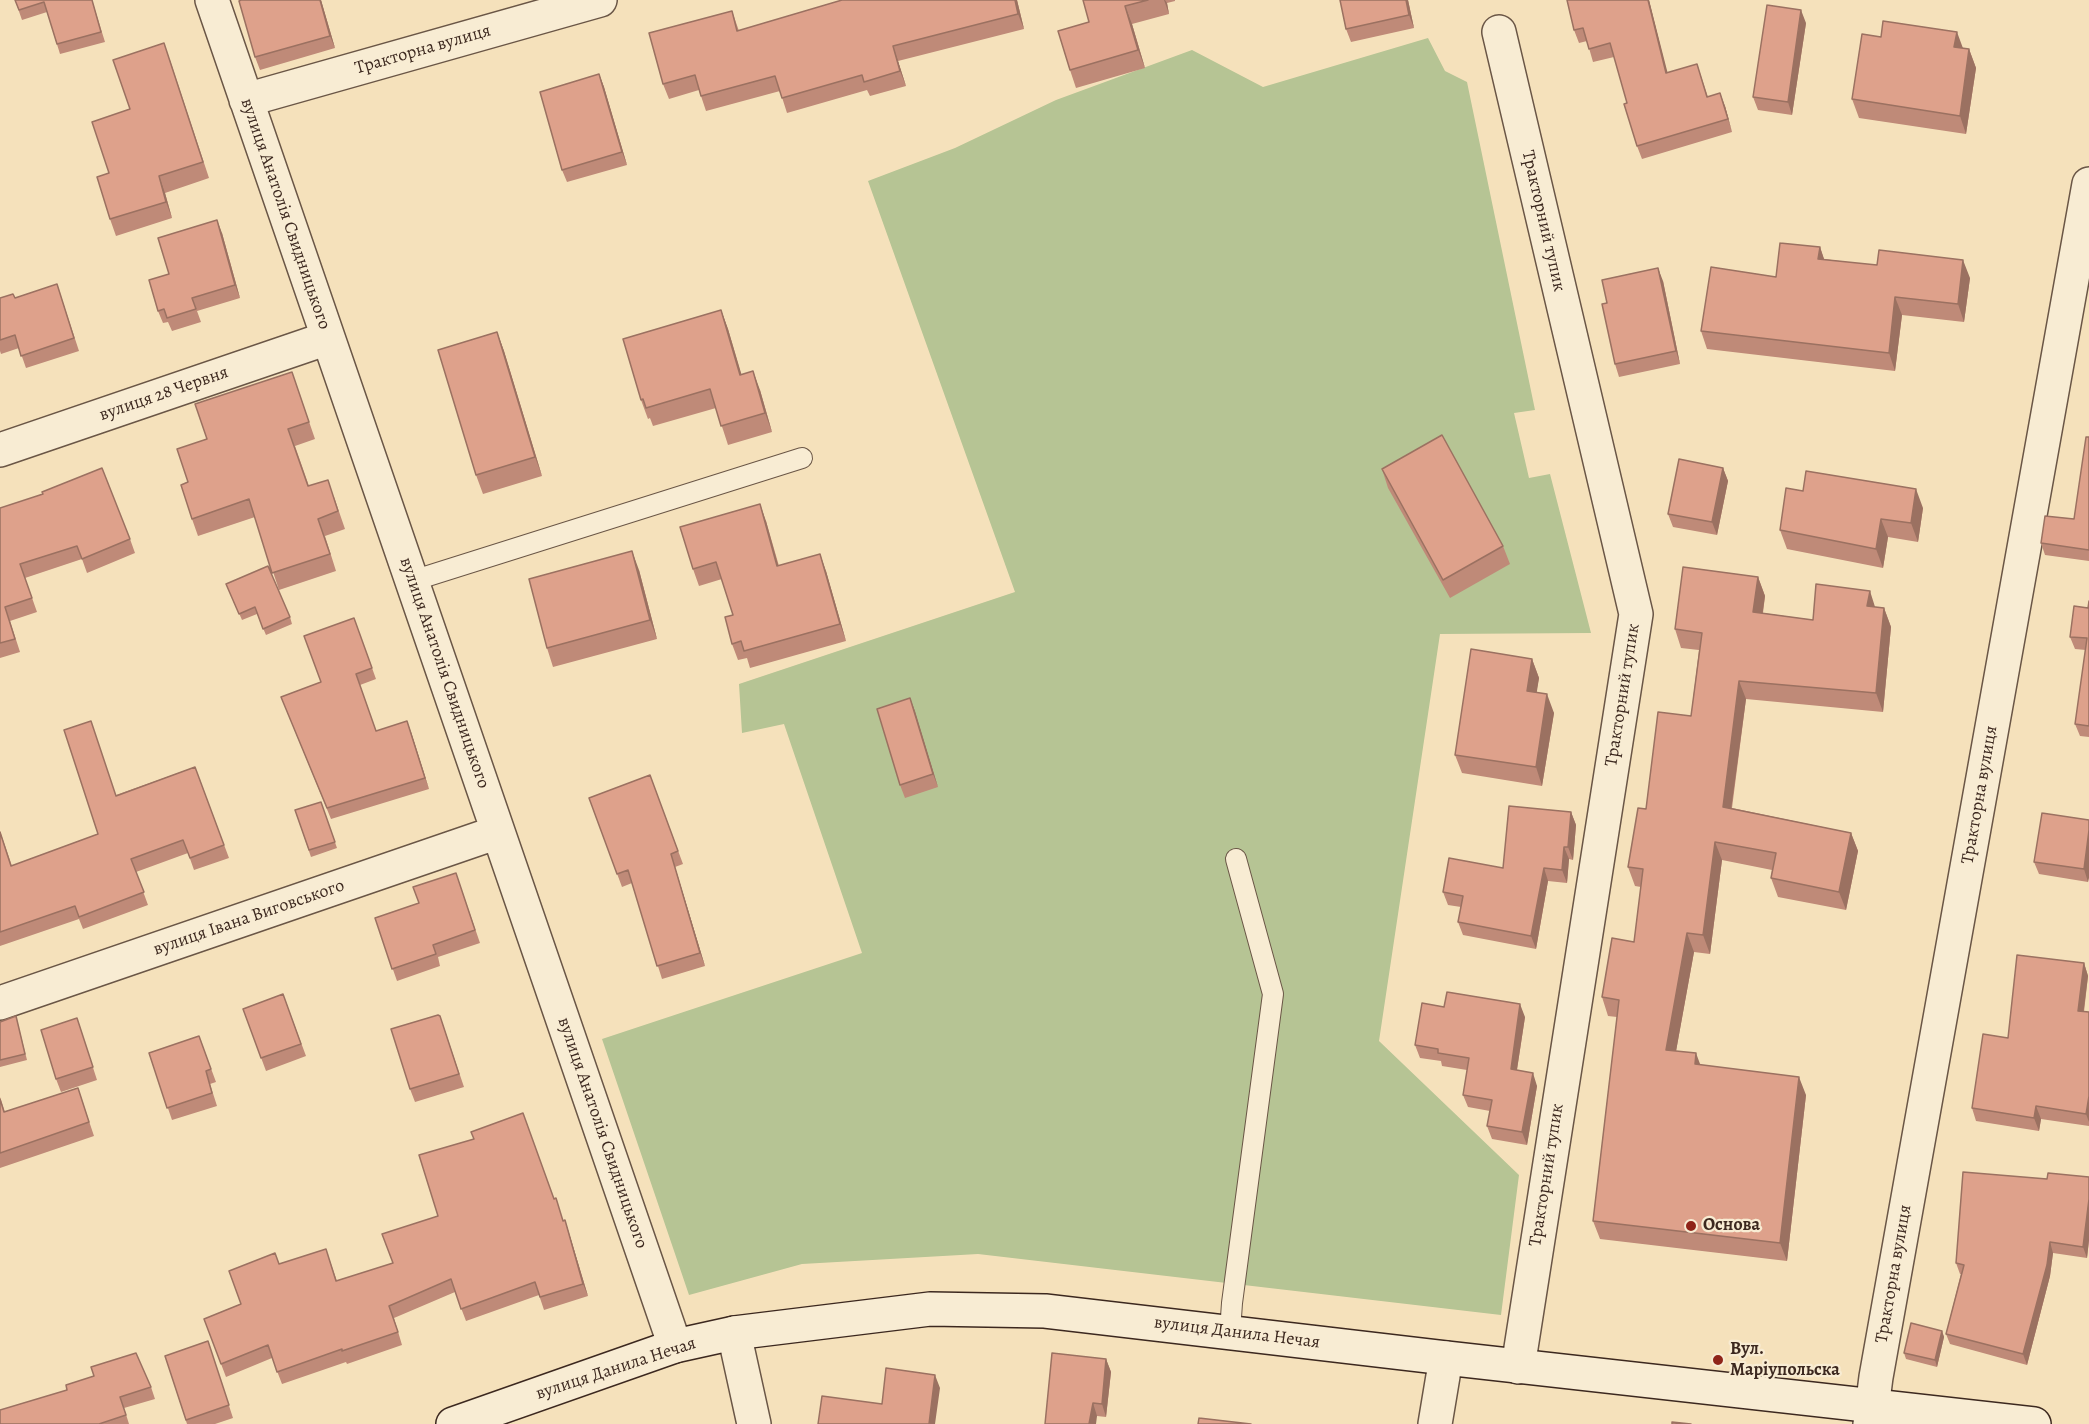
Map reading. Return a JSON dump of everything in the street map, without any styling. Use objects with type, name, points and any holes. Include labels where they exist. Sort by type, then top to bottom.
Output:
[{"type":"street","name":"вулиця Анатолія Свидницького","points":[[212,0],[675,1346]]},
{"type":"street","name":"Тракторна вулиця","points":[[246,100],[600,0]]},
{"type":"street","name":"Тракторний тупик","points":[[1499,32],[1636,614],[1518,1367]]},
{"type":"street","name":"Тракторна вулиця","points":[[1871,1415],[1882,1342],[2089,184]]},
{"type":"street","name":"вулиця 28 Червня","points":[[0,450],[328,338]]},
{"type":"street","name":"вулиця Івана Виговського","points":[[0,1003],[498,832]]},
{"type":"street","name":"вулиця Данила Нечая","points":[[453,1424],[675,1346],[734,1333],[930,1309],[1045,1311],[1518,1367],[1871,1415],[2034,1424]]},
{"type":"street","points":[[734,1333],[754,1424]]},
{"type":"street","points":[[1434,1424],[1446,1358]]},
{"type":"lane","points":[[412,581],[802,458]]},
{"type":"lane","points":[[1230,1332],[1273,994],[1236,859]]},
{"type":"green space","points":[[1428,38],[1445,71],[1467,82],[1535,410],[1514,413],[1529,478],[1550,474],[1591,633],[1440,634],[1379,1041],[1519,1175],[1501,1315],[978,1254],[802,1264],[689,1295],[602,1039],[862,953],[784,724],[742,733],[739,684],[1015,592],[868,181],[955,148],[1056,100],[1192,50],[1263,87]]},
{"type":"building","points":[[15,0],[92,0],[101,32],[57,44],[44,2],[19,10]]},
{"type":"building","points":[[320,0],[330,36],[255,57],[239,1]]},
{"type":"building","points":[[842,0],[1015,0],[1018,14],[893,46],[900,71],[864,82],[862,75],[782,98],[775,76],[701,96],[695,75],[663,84],[649,33],[732,11],[737,31]]},
{"type":"building","points":[[1083,0],[1148,0],[1125,6],[1138,50],[1070,70],[1058,31],[1089,22]]},
{"type":"building","points":[[1340,0],[1406,0],[1409,15],[1346,29]]},
{"type":"building","points":[[1567,0],[1648,0],[1666,73],[1697,64],[1707,97],[1720,93],[1728,119],[1637,146],[1624,104],[1627,103],[1610,43],[1589,49],[1583,28],[1574,30]]},
{"type":"building","points":[[1767,5],[1801,10],[1788,102],[1753,97]]},
{"type":"building","points":[[1883,21],[1957,32],[1954,47],[1969,49],[1960,116],[1852,99],[1862,34],[1881,37]]},
{"type":"building","points":[[164,43],[203,162],[159,176],[166,202],[110,219],[97,177],[109,173],[92,122],[130,109],[113,60]]},
{"type":"building","points":[[599,74],[622,152],[562,170],[540,92]]},
{"type":"building","points":[[217,220],[235,285],[192,298],[196,309],[167,318],[164,309],[158,311],[149,280],[169,274],[158,238]]},
{"type":"building","points":[[1780,243],[1820,247],[1818,259],[1877,265],[1879,250],[1963,260],[1958,304],[1895,297],[1889,353],[1701,331],[1711,267],[1776,277]]},
{"type":"building","points":[[1658,268],[1676,351],[1615,364],[1602,304],[1607,303],[1602,280]]},
{"type":"building","points":[[57,284],[74,338],[21,356],[15,335],[0,340],[0,298],[13,294],[15,298]]},
{"type":"building","points":[[721,310],[740,375],[753,371],[765,413],[721,426],[710,389],[646,408],[643,399],[641,400],[623,339]]},
{"type":"building","points":[[497,332],[535,457],[476,475],[438,350]]},
{"type":"building","points":[[292,372],[309,422],[288,429],[308,486],[328,480],[338,511],[318,519],[330,554],[272,573],[249,499],[192,519],[181,485],[188,482],[177,449],[207,439],[195,404]]},
{"type":"building","points":[[1442,435],[1503,546],[1443,580],[1382,469]]},
{"type":"building","points":[[2086,437],[2089,437],[2089,550],[2041,543],[2045,516],[2074,519]]},
{"type":"building","points":[[1679,459],[1723,468],[1712,522],[1668,514]]},
{"type":"building","points":[[102,468],[130,539],[82,559],[77,546],[20,564],[32,598],[5,607],[15,639],[0,643],[0,508],[43,494],[42,492]]},
{"type":"building","points":[[1806,471],[1916,489],[1911,523],[1881,519],[1876,549],[1780,530],[1786,488],[1803,491]]},
{"type":"building","points":[[760,504],[777,566],[820,554],[840,624],[744,651],[741,641],[732,644],[725,617],[733,615],[716,562],[693,569],[680,527]]},
{"type":"building","points":[[632,551],[650,620],[547,648],[529,579]]},
{"type":"building","points":[[268,566],[290,617],[263,629],[255,607],[239,614],[226,584]]},
{"type":"building","points":[[1683,567],[1758,577],[1753,612],[1813,620],[1816,584],[1870,591],[1867,606],[1884,608],[1876,693],[1739,681],[1723,807],[1851,833],[1839,892],[1771,878],[1776,853],[1715,842],[1703,935],[1687,933],[1666,1050],[1696,1053],[1695,1064],[1799,1077],[1780,1243],[1593,1221],[1619,1000],[1602,997],[1612,938],[1634,942],[1643,869],[1628,867],[1638,808],[1646,809],[1658,712],[1691,716],[1702,633],[1675,629]]},
{"type":"building","points":[[2089,601],[2089,726],[2075,724],[2087,638],[2070,637],[2074,606],[2088,608]]},
{"type":"building","points":[[354,618],[372,668],[356,674],[376,731],[407,721],[425,778],[327,808],[281,697],[321,682],[304,636]]},
{"type":"building","points":[[1471,649],[1532,659],[1527,691],[1547,694],[1536,767],[1455,755]]},
{"type":"building","points":[[910,698],[933,774],[900,785],[877,709]]},
{"type":"building","points":[[91,721],[116,796],[195,767],[224,845],[190,858],[183,840],[131,859],[144,892],[79,917],[75,906],[0,932],[0,832],[11,866],[98,834],[64,730]]},
{"type":"building","points":[[650,775],[678,851],[671,854],[700,953],[657,966],[628,870],[617,874],[589,798]]},
{"type":"building","points":[[321,802],[335,842],[309,850],[295,810]]},
{"type":"building","points":[[1509,806],[1571,812],[1568,847],[1564,847],[1562,870],[1544,868],[1531,936],[1458,922],[1463,896],[1443,892],[1449,858],[1503,868]]},
{"type":"building","points":[[2042,813],[2089,820],[2084,869],[2034,862]]},
{"type":"building","points":[[456,873],[475,930],[433,945],[436,954],[392,969],[375,918],[419,903],[413,887]]},
{"type":"building","points":[[2017,955],[2084,963],[2078,1011],[2089,1012],[2089,1096],[2086,1114],[2036,1106],[2034,1118],[1972,1108],[1983,1034],[2008,1038]]},
{"type":"building","points":[[1447,992],[1520,1004],[1511,1069],[1533,1073],[1522,1132],[1487,1126],[1492,1100],[1463,1095],[1469,1058],[1438,1053],[1438,1049],[1415,1045],[1422,1003],[1444,1007]]},
{"type":"building","points":[[283,994],[301,1044],[261,1058],[243,1009]]},
{"type":"building","points":[[438,1015],[459,1074],[410,1089],[391,1029]]},
{"type":"building","points":[[16,1016],[25,1054],[0,1060],[0,1022]]},
{"type":"building","points":[[77,1018],[93,1067],[56,1079],[41,1030]]},
{"type":"building","points":[[199,1036],[211,1069],[206,1071],[212,1093],[167,1108],[149,1053]]},
{"type":"building","points":[[78,1088],[89,1122],[0,1153],[0,1099],[4,1112]]},
{"type":"building","points":[[523,1113],[554,1199],[556,1198],[563,1221],[565,1220],[583,1284],[540,1297],[535,1282],[461,1309],[451,1279],[389,1306],[398,1332],[277,1372],[268,1345],[221,1364],[204,1319],[241,1304],[229,1271],[275,1253],[279,1264],[326,1249],[336,1281],[393,1263],[382,1234],[438,1216],[419,1155],[474,1139],[471,1132]]},
{"type":"building","points":[[1963,1172],[2047,1179],[2048,1173],[2089,1177],[2089,1199],[2083,1247],[2050,1242],[2047,1265],[2023,1354],[1946,1334],[1964,1265],[1956,1263]]},
{"type":"building","points":[[1911,1323],[1942,1331],[1935,1360],[1904,1353]]},
{"type":"building","points":[[208,1341],[229,1405],[186,1420],[165,1356]]},
{"type":"building","points":[[136,1353],[151,1387],[120,1397],[126,1415],[99,1424],[0,1424],[0,1410],[67,1390],[66,1385],[94,1376],[91,1367]]},
{"type":"building","points":[[1052,1353],[1106,1359],[1102,1404],[1093,1403],[1089,1424],[1045,1424]]},
{"type":"building","points":[[886,1368],[935,1375],[929,1424],[818,1424],[822,1396],[882,1404]]},
{"type":"building","points":[[1199,1418],[1251,1424],[1198,1424]]},
{"type":"place","name":"Основа","points":[[1691,1226]]},
{"type":"place","name":"Вул. Маріупольска","points":[[1718,1360]]}]
